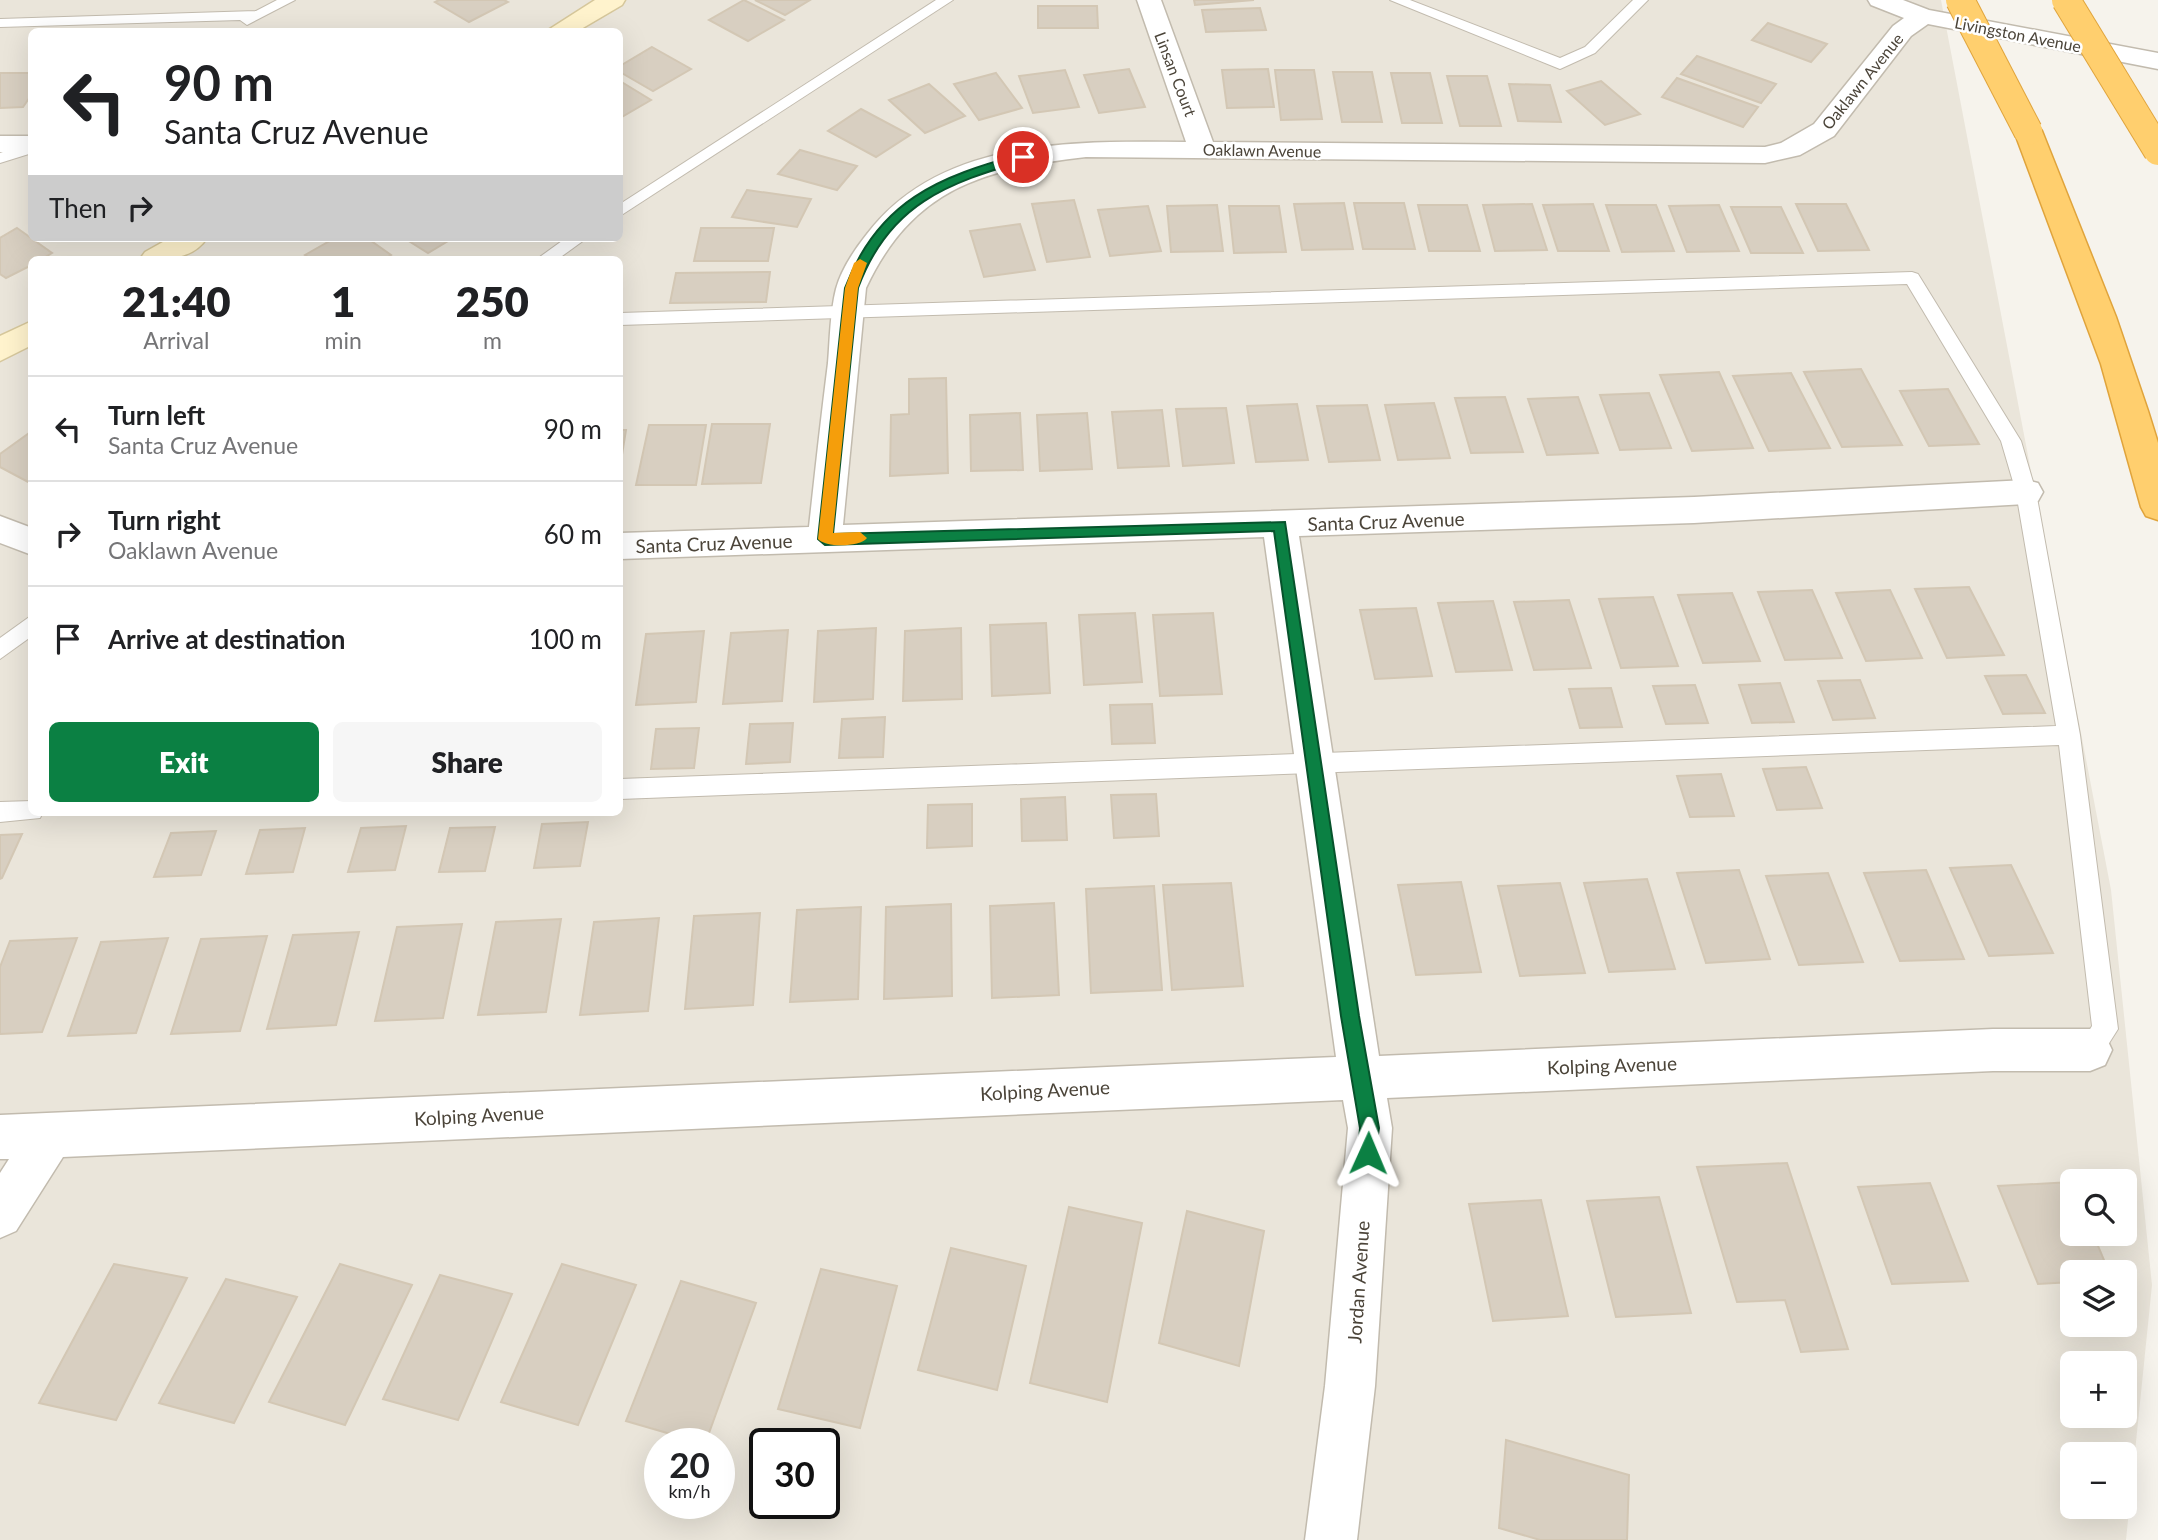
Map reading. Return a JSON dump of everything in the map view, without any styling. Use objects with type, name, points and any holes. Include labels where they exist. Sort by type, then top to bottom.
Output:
[{"type":"highway","points":[[1960,0],[2028,131],[2090,286],[2146,455],[2158,507]]},
{"type":"highway","points":[[2066,0],[2158,150]]},
{"type":"main road","points":[[563,28],[612,0]]},
{"type":"main road","points":[[160,256],[185,242]]},
{"type":"main road","points":[[0,350],[28,333]]},
{"type":"street","name":"Linsan Court","points":[[1149,0],[1202,149]]},
{"type":"street","name":"Livingston Avenue","points":[[1880,0],[1923,16],[2158,61]]},
{"type":"street","name":"Oaklawn Avenue","points":[[825,539],[851,288],[862,258],[881,231],[905,207],[927,192],[963,175],[1044,153],[1086,149],[1765,155],[1790,149],[1824,131],[1902,31],[1923,16]]},
{"type":"street","points":[[0,144],[28,145]]},
{"type":"street","name":"Santa Cruz Avenue","points":[[623,546],[1280,526],[1694,510],[2026,492]]},
{"type":"street","name":"Jordan Avenue","points":[[1280,526],[1370,1128],[1350,1386],[1331,1540]]},
{"type":"street","points":[[0,529],[28,540]]},
{"type":"street","name":"Kolping Avenue","points":[[0,1137],[1361,1075],[1993,1050],[2090,1050]]},
{"type":"street","points":[[0,1215],[51,1135]]},
{"type":"lane","points":[[233,28],[288,0]]},
{"type":"lane","points":[[623,209],[946,0]]},
{"type":"lane","points":[[1396,0],[1560,64],[1590,50],[1641,0]]},
{"type":"lane","points":[[0,23],[259,15]]},
{"type":"lane","points":[[0,158],[28,147]]},
{"type":"lane","points":[[551,256],[572,242]]},
{"type":"lane","points":[[623,319],[1912,278],[2011,441],[2026,492],[2069,735],[2105,1029],[2090,1050]]},
{"type":"lane","points":[[0,650],[28,626]]},
{"type":"lane","points":[[623,789],[2069,735]]},
{"type":"lane","points":[[0,812],[28,811]]},
{"type":"shaded area","points":[[0,0],[1941,0],[2111,890],[2152,1285],[2136,1442],[2060,1442],[2060,1519],[2128,1519],[2126,1540],[0,1540]]},
{"type":"building","points":[[744,0],[784,20],[748,41],[709,20]]},
{"type":"building","points":[[755,0],[810,0],[785,15]]},
{"type":"building","points":[[1194,0],[1254,0],[1195,5]]},
{"type":"building","points":[[435,2],[508,2],[469,22]]},
{"type":"building","points":[[1038,6],[1097,6],[1098,28],[1038,28]]},
{"type":"building","points":[[1260,8],[1266,30],[1206,32],[1202,10]]},
{"type":"building","points":[[1768,23],[1827,44],[1811,62],[1752,40]]},
{"type":"building","points":[[652,47],[691,69],[653,91],[623,74],[623,64]]},
{"type":"building","points":[[1697,56],[1776,84],[1761,103],[1681,74]]},
{"type":"building","points":[[1129,69],[1145,107],[1099,113],[1084,75]]},
{"type":"building","points":[[1268,69],[1274,107],[1227,108],[1222,70]]},
{"type":"building","points":[[1065,70],[1079,107],[1033,113],[1019,76]]},
{"type":"building","points":[[1275,70],[1314,70],[1322,119],[1281,120]]},
{"type":"building","points":[[1333,72],[1372,72],[1382,122],[1342,122]]},
{"type":"building","points":[[0,73],[28,73],[28,100],[23,107],[0,108]]},
{"type":"building","points":[[996,73],[1022,108],[979,120],[954,84]]},
{"type":"building","points":[[1391,73],[1430,73],[1442,123],[1402,123]]},
{"type":"building","points":[[1447,76],[1487,76],[1501,126],[1460,126]]},
{"type":"building","points":[[1677,78],[1758,107],[1743,127],[1662,97]]},
{"type":"building","points":[[1601,81],[1640,114],[1605,125],[1567,91]]},
{"type":"building","points":[[623,83],[651,100],[623,116]]},
{"type":"building","points":[[929,84],[965,116],[925,133],[889,100]]},
{"type":"building","points":[[1509,84],[1550,85],[1561,122],[1518,121]]},
{"type":"building","points":[[861,109],[910,135],[876,157],[828,131]]},
{"type":"building","points":[[800,150],[857,166],[837,190],[778,174]]},
{"type":"building","points":[[747,190],[811,199],[797,227],[732,217]]},
{"type":"building","points":[[1074,200],[1090,257],[1047,262],[1032,204]]},
{"type":"building","points":[[1344,203],[1353,249],[1302,250],[1294,204]]},
{"type":"building","points":[[1354,203],[1404,203],[1415,249],[1363,249]]},
{"type":"building","points":[[1532,204],[1547,250],[1495,251],[1483,205]]},
{"type":"building","points":[[1593,204],[1609,251],[1558,251],[1543,205]]},
{"type":"building","points":[[1796,204],[1846,204],[1869,250],[1818,251]]},
{"type":"building","points":[[1217,205],[1223,251],[1171,252],[1167,206]]},
{"type":"building","points":[[1418,205],[1467,205],[1480,251],[1429,251]]},
{"type":"building","points":[[1606,205],[1656,205],[1674,251],[1622,252]]},
{"type":"building","points":[[1719,205],[1739,251],[1687,252],[1669,206]]},
{"type":"building","points":[[1148,206],[1161,251],[1110,256],[1098,210]]},
{"type":"building","points":[[1229,206],[1279,206],[1286,252],[1234,253]]},
{"type":"building","points":[[1731,207],[1781,207],[1803,253],[1751,253]]},
{"type":"building","points":[[1020,224],[1035,270],[984,277],[970,231]]},
{"type":"building","points":[[17,228],[28,236],[28,242],[37,242],[52,253],[47,256],[28,256],[28,267],[6,278],[0,274],[0,238]]},
{"type":"building","points":[[701,228],[774,228],[768,261],[694,261]]},
{"type":"building","points":[[328,242],[373,242],[391,255],[306,256]]},
{"type":"building","points":[[410,242],[446,242],[428,253]]},
{"type":"building","points":[[770,272],[766,302],[670,303],[676,273]]},
{"type":"building","points":[[1861,369],[1902,445],[1842,447],[1804,372]]},
{"type":"building","points":[[1719,372],[1753,448],[1692,451],[1660,375]]},
{"type":"building","points":[[1791,373],[1830,448],[1769,451],[1733,376]]},
{"type":"building","points":[[946,378],[948,473],[890,476],[891,415],[909,414],[909,379]]},
{"type":"building","points":[[1948,389],[1979,444],[1929,446],[1900,391]]},
{"type":"building","points":[[1649,393],[1671,448],[1620,450],[1600,395]]},
{"type":"building","points":[[1505,397],[1523,452],[1471,453],[1455,398]]},
{"type":"building","points":[[1578,397],[1598,453],[1547,455],[1528,399]]},
{"type":"building","points":[[1434,403],[1450,458],[1398,460],[1385,405]]},
{"type":"building","points":[[1297,404],[1308,460],[1256,462],[1247,406]]},
{"type":"building","points":[[1367,405],[1380,460],[1329,462],[1317,406]]},
{"type":"building","points":[[1226,408],[1234,463],[1183,466],[1176,409]]},
{"type":"building","points":[[1162,410],[1169,466],[1118,468],[1112,412]]},
{"type":"building","points":[[1020,413],[1023,470],[971,471],[970,415]]},
{"type":"building","points":[[1087,413],[1092,469],[1040,471],[1037,415]]},
{"type":"building","points":[[712,424],[770,424],[761,483],[702,484]]},
{"type":"building","points":[[649,425],[706,425],[696,485],[636,485]]},
{"type":"building","points":[[28,434],[28,482],[0,467],[0,454]]},
{"type":"building","points":[[1969,587],[2004,655],[1947,658],[1915,589]]},
{"type":"building","points":[[1812,590],[1842,658],[1785,660],[1758,592]]},
{"type":"building","points":[[1890,590],[1922,658],[1866,661],[1836,593]]},
{"type":"building","points":[[1732,593],[1760,661],[1703,663],[1678,595]]},
{"type":"building","points":[[1653,597],[1678,666],[1621,668],[1599,599]]},
{"type":"building","points":[[1569,600],[1591,668],[1534,670],[1514,602]]},
{"type":"building","points":[[1493,601],[1512,670],[1456,672],[1438,603]]},
{"type":"building","points":[[1416,608],[1432,676],[1375,679],[1360,610]]},
{"type":"building","points":[[1135,613],[1142,682],[1084,685],[1079,615]]},
{"type":"building","points":[[1213,613],[1222,694],[1160,696],[1153,615]]},
{"type":"building","points":[[1046,623],[1050,693],[992,696],[990,625]]},
{"type":"building","points":[[876,628],[873,699],[814,702],[818,631]]},
{"type":"building","points":[[961,628],[962,699],[903,701],[905,631]]},
{"type":"building","points":[[788,630],[782,701],[723,704],[731,633]]},
{"type":"building","points":[[704,631],[696,702],[636,705],[646,634]]},
{"type":"building","points":[[2026,675],[2045,713],[2003,714],[1985,676]]},
{"type":"building","points":[[1860,680],[1875,718],[1833,720],[1818,681]]},
{"type":"building","points":[[1780,683],[1794,722],[1752,723],[1739,685]]},
{"type":"building","points":[[1695,685],[1708,723],[1666,724],[1653,686]]},
{"type":"building","points":[[1611,688],[1622,727],[1580,728],[1569,689]]},
{"type":"building","points":[[1152,704],[1155,743],[1112,744],[1110,705]]},
{"type":"building","points":[[885,717],[883,757],[839,758],[842,719]]},
{"type":"building","points":[[793,723],[790,762],[746,764],[750,724]]},
{"type":"building","points":[[699,728],[694,768],[651,769],[656,729]]},
{"type":"building","points":[[1806,767],[1822,808],[1777,810],[1763,769]]},
{"type":"building","points":[[1721,774],[1734,816],[1690,817],[1677,776]]},
{"type":"building","points":[[1156,794],[1159,836],[1114,838],[1111,795]]},
{"type":"building","points":[[1065,797],[1067,840],[1022,841],[1021,799]]},
{"type":"building","points":[[972,804],[972,846],[927,848],[928,805]]},
{"type":"building","points":[[588,822],[580,866],[534,868],[542,824]]},
{"type":"building","points":[[406,826],[395,870],[348,872],[361,828]]},
{"type":"building","points":[[495,827],[485,871],[439,872],[450,828]]},
{"type":"building","points":[[305,828],[293,872],[246,874],[260,830]]},
{"type":"building","points":[[216,831],[201,875],[154,877],[171,833]]},
{"type":"building","points":[[22,834],[2,878],[0,879],[0,835]]},
{"type":"building","points":[[2011,865],[2053,953],[1989,956],[1950,868]]},
{"type":"building","points":[[1739,870],[1770,959],[1706,963],[1677,873]]},
{"type":"building","points":[[1926,870],[1964,959],[1900,961],[1864,873]]},
{"type":"building","points":[[1828,873],[1863,962],[1799,965],[1766,876]]},
{"type":"building","points":[[1647,879],[1675,969],[1609,972],[1584,883]]},
{"type":"building","points":[[1461,882],[1481,972],[1416,975],[1398,885]]},
{"type":"building","points":[[1231,883],[1243,986],[1172,990],[1163,885]]},
{"type":"building","points":[[1560,883],[1585,973],[1520,976],[1498,886]]},
{"type":"building","points":[[1154,886],[1162,990],[1091,993],[1086,889]]},
{"type":"building","points":[[1054,903],[1059,995],[992,998],[990,906]]},
{"type":"building","points":[[951,904],[952,996],[884,999],[886,907]]},
{"type":"building","points":[[861,907],[858,999],[790,1002],[797,910]]},
{"type":"building","points":[[760,913],[753,1005],[685,1009],[694,916]]},
{"type":"building","points":[[659,918],[648,1011],[580,1015],[594,922]]},
{"type":"building","points":[[561,919],[546,1012],[478,1015],[496,922]]},
{"type":"building","points":[[462,924],[443,1018],[375,1021],[397,927]]},
{"type":"building","points":[[359,932],[336,1025],[267,1029],[293,935]]},
{"type":"building","points":[[267,936],[240,1031],[171,1034],[201,939]]},
{"type":"building","points":[[77,938],[42,1032],[0,1034],[0,967],[10,941]]},
{"type":"building","points":[[168,938],[136,1033],[68,1036],[101,942]]},
{"type":"building","points":[[1787,1163],[1848,1349],[1801,1352],[1785,1300],[1737,1302],[1697,1167]]},
{"type":"building","points":[[1930,1183],[1968,1281],[1892,1284],[1858,1187]]},
{"type":"building","points":[[2060,1183],[2060,1246],[2098,1246],[2104,1260],[2060,1260],[2060,1283],[2038,1284],[1998,1186]]},
{"type":"building","points":[[1659,1197],[1691,1313],[1616,1317],[1587,1201]]},
{"type":"building","points":[[1541,1200],[1568,1316],[1493,1321],[1469,1204]]},
{"type":"building","points":[[1069,1207],[1142,1223],[1107,1402],[1030,1383]]},
{"type":"building","points":[[1187,1211],[1264,1231],[1239,1366],[1159,1343]]},
{"type":"building","points":[[951,1248],[1026,1266],[997,1390],[918,1370]]},
{"type":"building","points":[[114,1264],[187,1278],[116,1420],[39,1403]]},
{"type":"building","points":[[340,1264],[412,1285],[345,1425],[269,1402]]},
{"type":"building","points":[[562,1264],[636,1285],[578,1425],[501,1402]]},
{"type":"building","points":[[821,1269],[897,1286],[860,1428],[778,1409]]},
{"type":"building","points":[[440,1275],[512,1294],[458,1420],[383,1399]]},
{"type":"building","points":[[226,1279],[297,1297],[234,1423],[159,1403]]},
{"type":"building","points":[[681,1281],[756,1303],[711,1428],[650,1428],[626,1421]]},
{"type":"building","points":[[1506,1440],[1629,1475],[1627,1540],[1540,1540],[1499,1528]]},
{"type":"slow traffic","points":[[860,263],[851,288],[825,539],[860,538]]},
{"type":"route","points":[[1023,157],[963,175],[927,192],[905,207],[881,231],[862,258],[851,288],[825,539],[1142,527],[1280,526],[1350,1016],[1370,1128],[1368,1153]]}]
